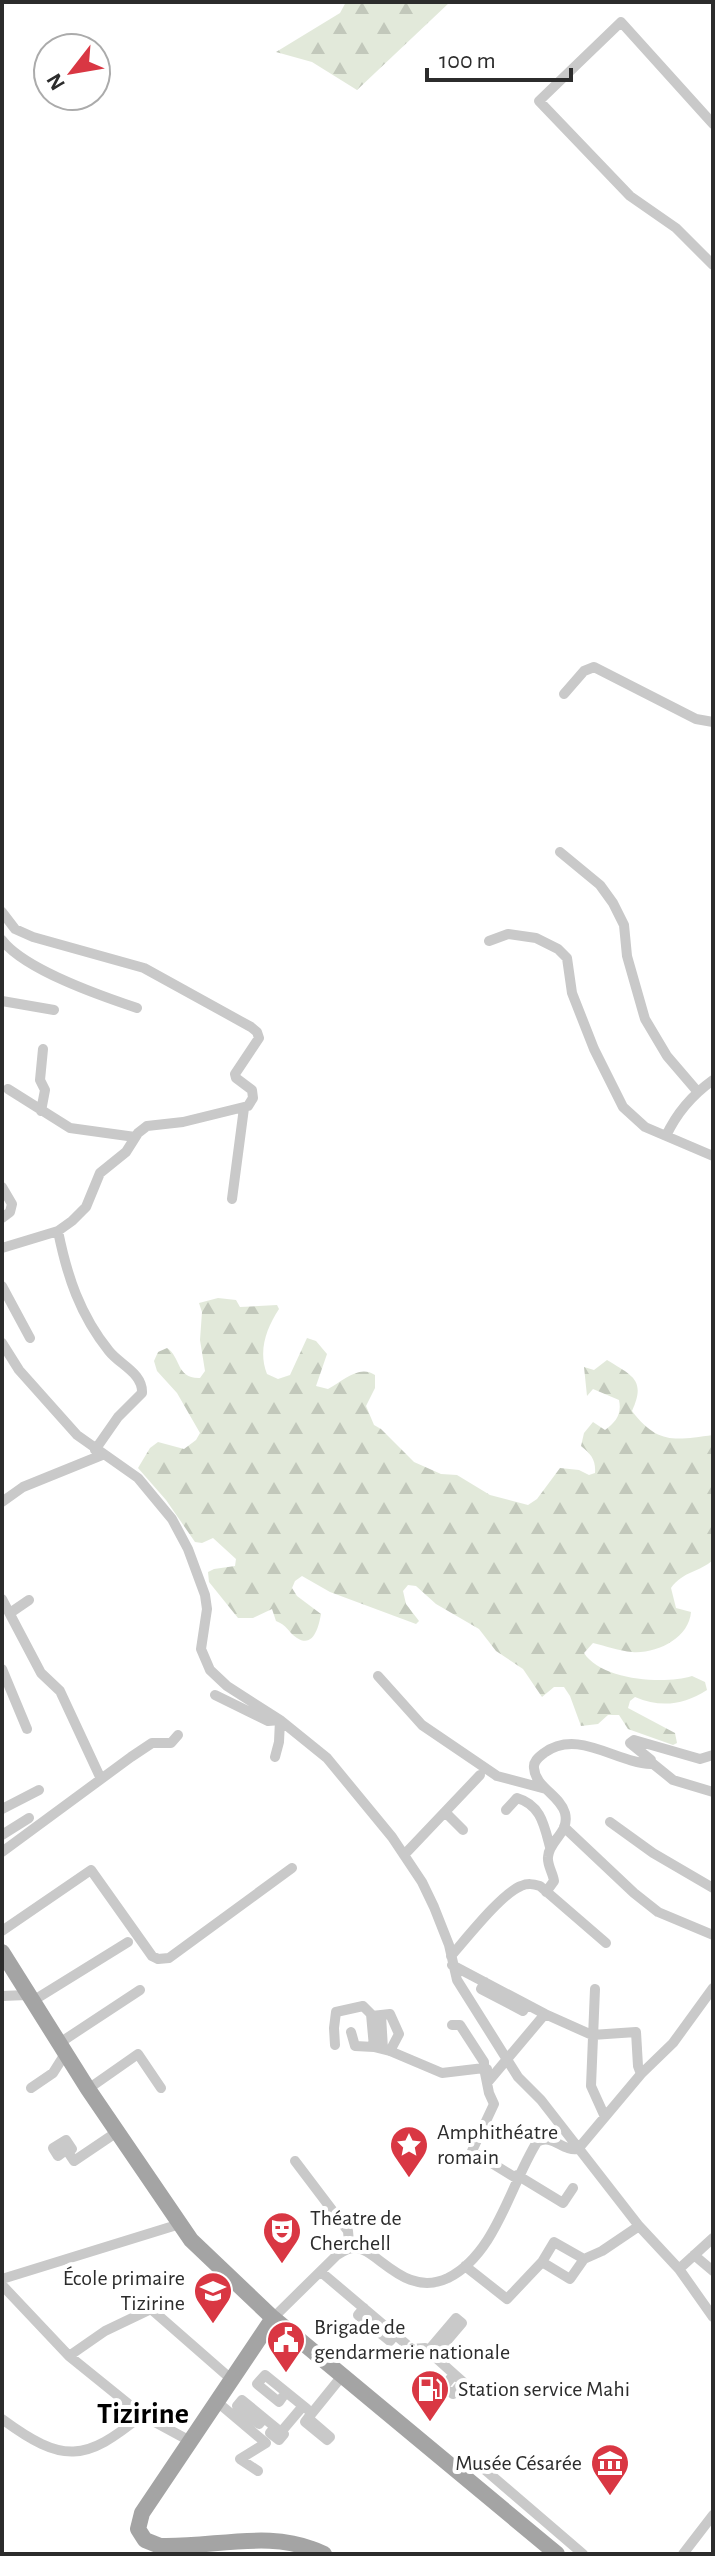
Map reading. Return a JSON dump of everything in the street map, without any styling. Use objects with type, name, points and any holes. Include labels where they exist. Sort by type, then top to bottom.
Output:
[{"type":"main road","points":[[2,1952],[117,2132],[180,2224],[211,2261],[273,2318],[557,2554]]},
{"type":"main road","points":[[273,2318],[142,2513],[138,2529],[152,2544],[170,2546],[269,2539],[301,2545],[324,2554]]},
{"type":"street","points":[[713,124],[621,22],[539,101],[630,196],[676,228],[713,265]]},
{"type":"street","points":[[564,694],[584,671],[594,667],[696,719],[713,722]]},
{"type":"street","points":[[560,852],[600,885],[613,903],[624,925],[627,956],[645,1019],[667,1056],[697,1091]]},
{"type":"street","points":[[2,912],[15,929],[55,945],[144,968],[256,1030],[258,1040],[235,1074],[253,1093],[251,1102],[244,1108],[183,1122],[147,1126],[135,1137],[126,1152],[100,1173],[91,1199],[82,1212],[58,1231],[2,1248]]},
{"type":"street","points":[[489,941],[508,934],[536,938],[558,949],[567,958],[572,993],[594,1049],[623,1107],[639,1124],[713,1156]]},
{"type":"street","points":[[2,940],[18,955],[56,976],[137,1008]]},
{"type":"street","points":[[2,1001],[54,1010]]},
{"type":"street","points":[[41,1111],[45,1090],[40,1080],[43,1049]]},
{"type":"street","points":[[666,1136],[680,1111],[697,1091],[713,1080]]},
{"type":"street","points":[[8,1089],[70,1128],[135,1137]]},
{"type":"street","points":[[232,1199],[244,1108]]},
{"type":"street","points":[[2,1187],[12,1204],[10,1212],[2,1218]]},
{"type":"street","points":[[2,1502],[36,1481],[98,1453],[118,1417],[142,1393],[141,1380],[109,1352],[73,1294],[58,1231]]},
{"type":"street","points":[[2,1286],[30,1338]]},
{"type":"street","points":[[2,1343],[29,1383],[77,1435],[98,1453],[138,1478],[181,1533],[205,1595],[207,1609],[201,1649],[210,1670],[227,1686],[280,1720],[339,1770],[404,1855],[443,1928],[457,1980],[518,2077],[541,2100],[639,2226],[679,2269],[713,2317]]},
{"type":"street","points":[[2,1599],[41,1673],[60,1691],[101,1779]]},
{"type":"street","points":[[10,1613],[29,1600]]},
{"type":"street","points":[[2,1669],[27,1729]]},
{"type":"street","points":[[378,1676],[422,1725],[485,1768],[507,1780],[546,1789]]},
{"type":"street","points":[[215,1695],[268,1721],[280,1720]]},
{"type":"street","points":[[275,1757],[280,1720]]},
{"type":"street","points":[[2,1852],[152,1743],[166,1745],[178,1735]]},
{"type":"street","points":[[713,1755],[700,1759],[630,1741],[673,1780],[713,1792]]},
{"type":"street","points":[[550,1847],[564,1827],[562,1808],[533,1768],[535,1761],[546,1751],[567,1744],[595,1748],[648,1765],[652,1763]]},
{"type":"street","points":[[404,1855],[480,1775]]},
{"type":"street","points":[[2,1809],[39,1790]]},
{"type":"street","points":[[506,1810],[517,1798],[534,1806],[544,1825],[550,1847],[548,1862],[554,1881],[546,1892]]},
{"type":"street","points":[[445,1812],[463,1830]]},
{"type":"street","points":[[2,1835],[29,1818]]},
{"type":"street","points":[[610,1822],[653,1853],[713,1888]]},
{"type":"street","points":[[564,1827],[658,1912],[713,1935]]},
{"type":"street","points":[[2,1931],[91,1870],[152,1956],[169,1958],[292,1868]]},
{"type":"street","points":[[451,1960],[511,1892],[533,1884],[606,1943]]},
{"type":"street","points":[[2,1996],[29,1998],[128,1942]]},
{"type":"street","points":[[451,1960],[526,2004],[592,2035],[636,2032],[641,2074]]},
{"type":"street","points":[[337,2255],[354,2247],[400,2276],[416,2280],[443,2280],[465,2266],[489,2240],[517,2176],[539,2139],[549,2139],[571,2150],[578,2149],[641,2074],[673,2043],[713,1988]]},
{"type":"street","points":[[595,1989],[591,2086],[605,2117]]},
{"type":"street","points":[[31,2088],[53,2073],[62,2049],[140,1990]]},
{"type":"street","points":[[335,2045],[337,2011],[363,2006],[376,2015],[390,2014],[399,2034],[382,2049]]},
{"type":"street","points":[[487,2083],[545,2014]]},
{"type":"street","points":[[376,2015],[382,2049]]},
{"type":"street","points":[[452,2025],[460,2025],[484,2062],[494,2106],[472,2151],[563,2203],[573,2188]]},
{"type":"street","points":[[351,2032],[355,2046],[382,2049],[442,2073],[484,2068],[498,2069],[518,2077]]},
{"type":"street","points":[[88,2089],[138,2054],[161,2088]]},
{"type":"street","points":[[68,2152],[74,2161],[117,2132]]},
{"type":"street","points":[[295,2161],[363,2251]]},
{"type":"street","points":[[2,2279],[180,2224]]},
{"type":"street","points":[[542,2262],[570,2279],[584,2259],[602,2251],[639,2226]]},
{"type":"street","points":[[273,2318],[349,2242],[348,2231]]},
{"type":"street","points":[[679,2269],[713,2238]]},
{"type":"street","points":[[465,2266],[507,2299],[542,2262],[554,2242],[584,2259]]},
{"type":"street","points":[[694,2255],[713,2271]]},
{"type":"street","points":[[321,2272],[412,2349],[425,2348],[454,2374]]},
{"type":"street","points":[[2,2285],[69,2356],[142,2415],[190,2441]]},
{"type":"street","points":[[69,2356],[105,2331],[151,2309],[231,2379]]},
{"type":"street","points":[[264,2418],[278,2430],[307,2412],[342,2376]]},
{"type":"street","points":[[286,2392],[307,2412]]},
{"type":"street","points":[[216,2401],[266,2443],[240,2459],[258,2471]]},
{"type":"street","points":[[2,2419],[46,2446],[63,2450],[91,2450],[142,2415]]},
{"type":"street","points":[[457,2473],[477,2463],[583,2554]]},
{"type":"street","points":[[683,2554],[713,2515]]},
{"type":"green space","points":[[346,2],[450,2],[357,90],[312,62],[276,52],[340,13]]},
{"type":"green space","points":[[218,1298],[236,1300],[240,1307],[277,1305],[279,1309],[270,1324],[263,1349],[267,1374],[278,1379],[290,1375],[307,1338],[316,1341],[327,1354],[316,1386],[328,1389],[357,1372],[375,1375],[375,1388],[366,1406],[374,1425],[414,1462],[441,1474],[457,1475],[490,1495],[528,1505],[537,1499],[560,1468],[579,1470],[589,1475],[595,1473],[592,1458],[581,1446],[584,1433],[593,1422],[605,1430],[609,1427],[617,1417],[620,1405],[619,1400],[593,1389],[587,1396],[584,1367],[594,1370],[607,1360],[634,1380],[638,1392],[632,1411],[650,1430],[678,1439],[713,1435],[713,1560],[681,1578],[671,1588],[676,1608],[691,1612],[684,1630],[670,1642],[651,1650],[627,1651],[593,1643],[584,1653],[592,1662],[618,1675],[650,1680],[692,1676],[705,1682],[707,1690],[681,1702],[663,1704],[635,1697],[630,1701],[628,1708],[675,1733],[677,1743],[673,1745],[628,1729],[619,1715],[608,1715],[598,1724],[581,1726],[564,1687],[554,1687],[542,1697],[523,1669],[496,1651],[479,1629],[436,1604],[416,1586],[408,1585],[403,1591],[406,1604],[419,1621],[416,1624],[330,1592],[302,1576],[292,1588],[297,1596],[321,1614],[312,1638],[303,1641],[297,1638],[276,1621],[272,1609],[253,1618],[238,1618],[209,1582],[208,1572],[235,1566],[236,1559],[213,1538],[202,1543],[195,1542],[166,1500],[138,1468],[150,1448],[158,1442],[184,1449],[200,1433],[177,1393],[157,1371],[154,1361],[158,1352],[167,1348],[187,1375],[200,1378],[205,1371],[199,1303]]},
{"type":"place","name":"Amphithéatre romain","points":[[409,2179]]},
{"type":"place","name":"Théatre de Cherchell","points":[[282,2265]]},
{"type":"place","name":"École primaire Tizirine","points":[[213,2325]]},
{"type":"place","name":"Brigade de gendarmerie nationale","points":[[286,2374]]},
{"type":"place","name":"Station service Mahi","points":[[430,2423]]},
{"type":"place","name":"Musée Césarée","points":[[610,2497]]},
{"type":"district","name":"Tizirine","points":[[143,2414]]}]
